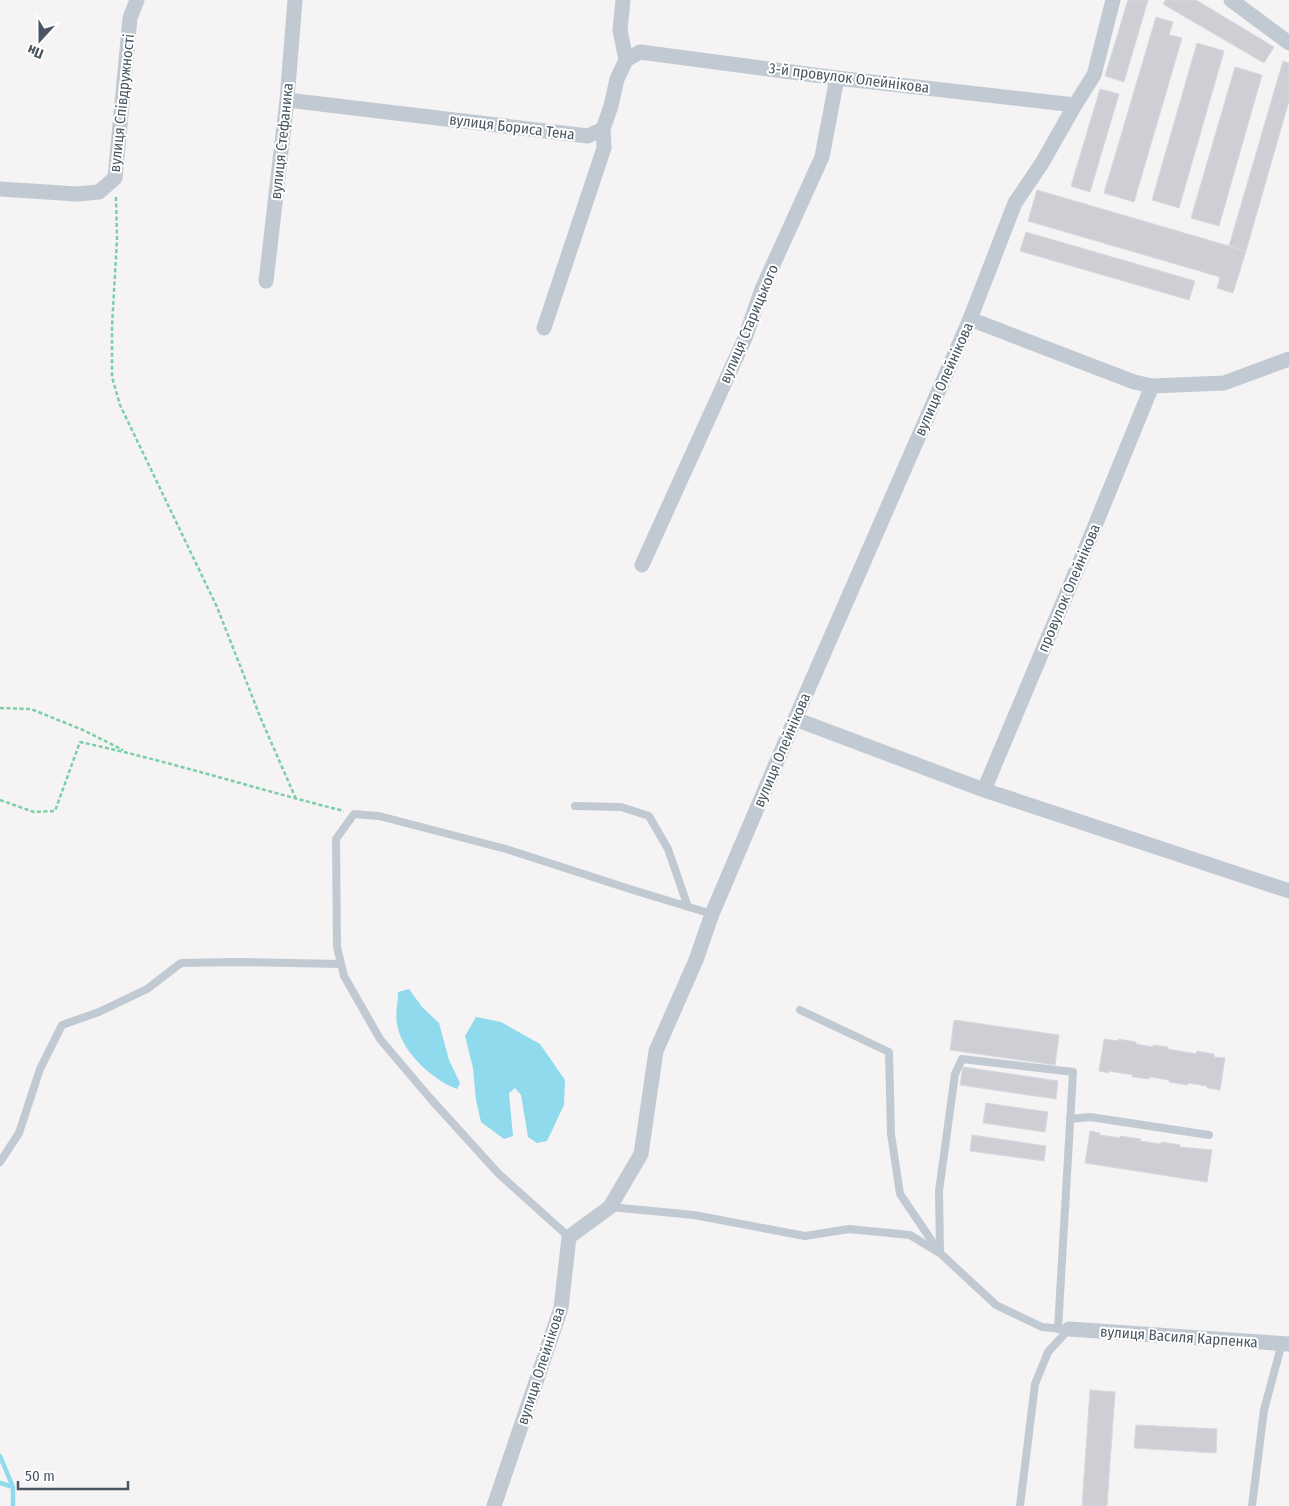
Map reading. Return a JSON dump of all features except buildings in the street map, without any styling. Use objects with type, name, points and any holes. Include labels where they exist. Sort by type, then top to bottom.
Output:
[{"type":"street","name":"вулиця Співдружності","points":[[0,189],[77,194],[99,192],[115,178],[130,18],[137,0]]},
{"type":"street","name":"вулиця Стефаника","points":[[266,281],[287,100],[295,0]]},
{"type":"street","points":[[544,328],[604,148],[603,129],[611,106],[617,79],[626,60],[620,30],[623,0]]},
{"type":"street","name":"вулиця Олейнікова","points":[[494,1506],[561,1308],[569,1237],[610,1207],[640,1154],[656,1051],[696,960],[712,914],[970,319],[1015,204],[1042,164],[1094,75],[1113,0]]},
{"type":"street","points":[[1231,0],[1289,43]]},
{"type":"street","name":"3-й провулок Олейнікова","points":[[626,60],[640,52],[837,78],[1075,105]]},
{"type":"street","name":"вулиця Старицького","points":[[642,565],[745,338],[762,289],[822,157],[837,78]]},
{"type":"street","name":"вулиця Бориса Тена","points":[[287,100],[588,136],[603,129]]},
{"type":"street","points":[[970,319],[1134,382],[1152,386],[1224,383],[1289,359]]},
{"type":"street","name":"провулок Олейнікова","points":[[984,790],[1152,386]]},
{"type":"street","points":[[795,719],[984,790],[1289,891]]},
{"type":"street","name":"вулиця Василя Карпенка","points":[[1063,1329],[1285,1344]]},
{"type":"lane","points":[[575,806],[621,807],[649,816],[668,849],[688,907]]},
{"type":"lane","points":[[569,1237],[498,1173],[429,1097],[380,1039],[344,976],[337,947],[336,839],[354,814],[379,816],[506,849],[712,914]]},
{"type":"lane","points":[[0,1162],[19,1133],[40,1069],[62,1025],[99,1012],[147,989],[181,963],[341,964]]},
{"type":"lane","points":[[800,1010],[889,1052],[891,1134],[900,1194],[940,1253]]},
{"type":"lane","points":[[940,1253],[939,1191],[955,1074],[962,1059],[1073,1072],[1063,1329],[1048,1352],[1035,1384],[1020,1506]]},
{"type":"lane","points":[[1070,1119],[1090,1116],[1210,1135]]},
{"type":"lane","points":[[610,1207],[694,1215],[805,1236],[849,1230],[910,1235],[940,1253],[996,1305],[1042,1327],[1063,1329]]},
{"type":"lane","points":[[1252,1506],[1264,1410],[1285,1344]]},
{"type":"path","points":[[115,178],[117,238],[112,326],[112,377],[120,405],[217,607],[261,719],[296,799]]},
{"type":"path","points":[[0,708],[31,709],[83,730],[129,753]]},
{"type":"path","points":[[0,800],[34,812],[55,811],[80,742],[129,753],[354,814]]},
{"type":"water","points":[[409,989],[422,1007],[439,1023],[449,1060],[460,1083],[457,1089],[447,1085],[428,1072],[411,1054],[400,1034],[396,1020],[398,992]]},
{"type":"water","points":[[476,1017],[501,1022],[540,1044],[565,1080],[564,1105],[547,1141],[537,1143],[528,1137],[521,1095],[515,1088],[509,1093],[513,1136],[504,1139],[481,1122],[476,1100],[473,1068],[465,1036]]},
{"type":"waterway","points":[[0,1456],[13,1487],[13,1506]]},
{"type":"waterway","points":[[0,1483],[13,1487]]}]
